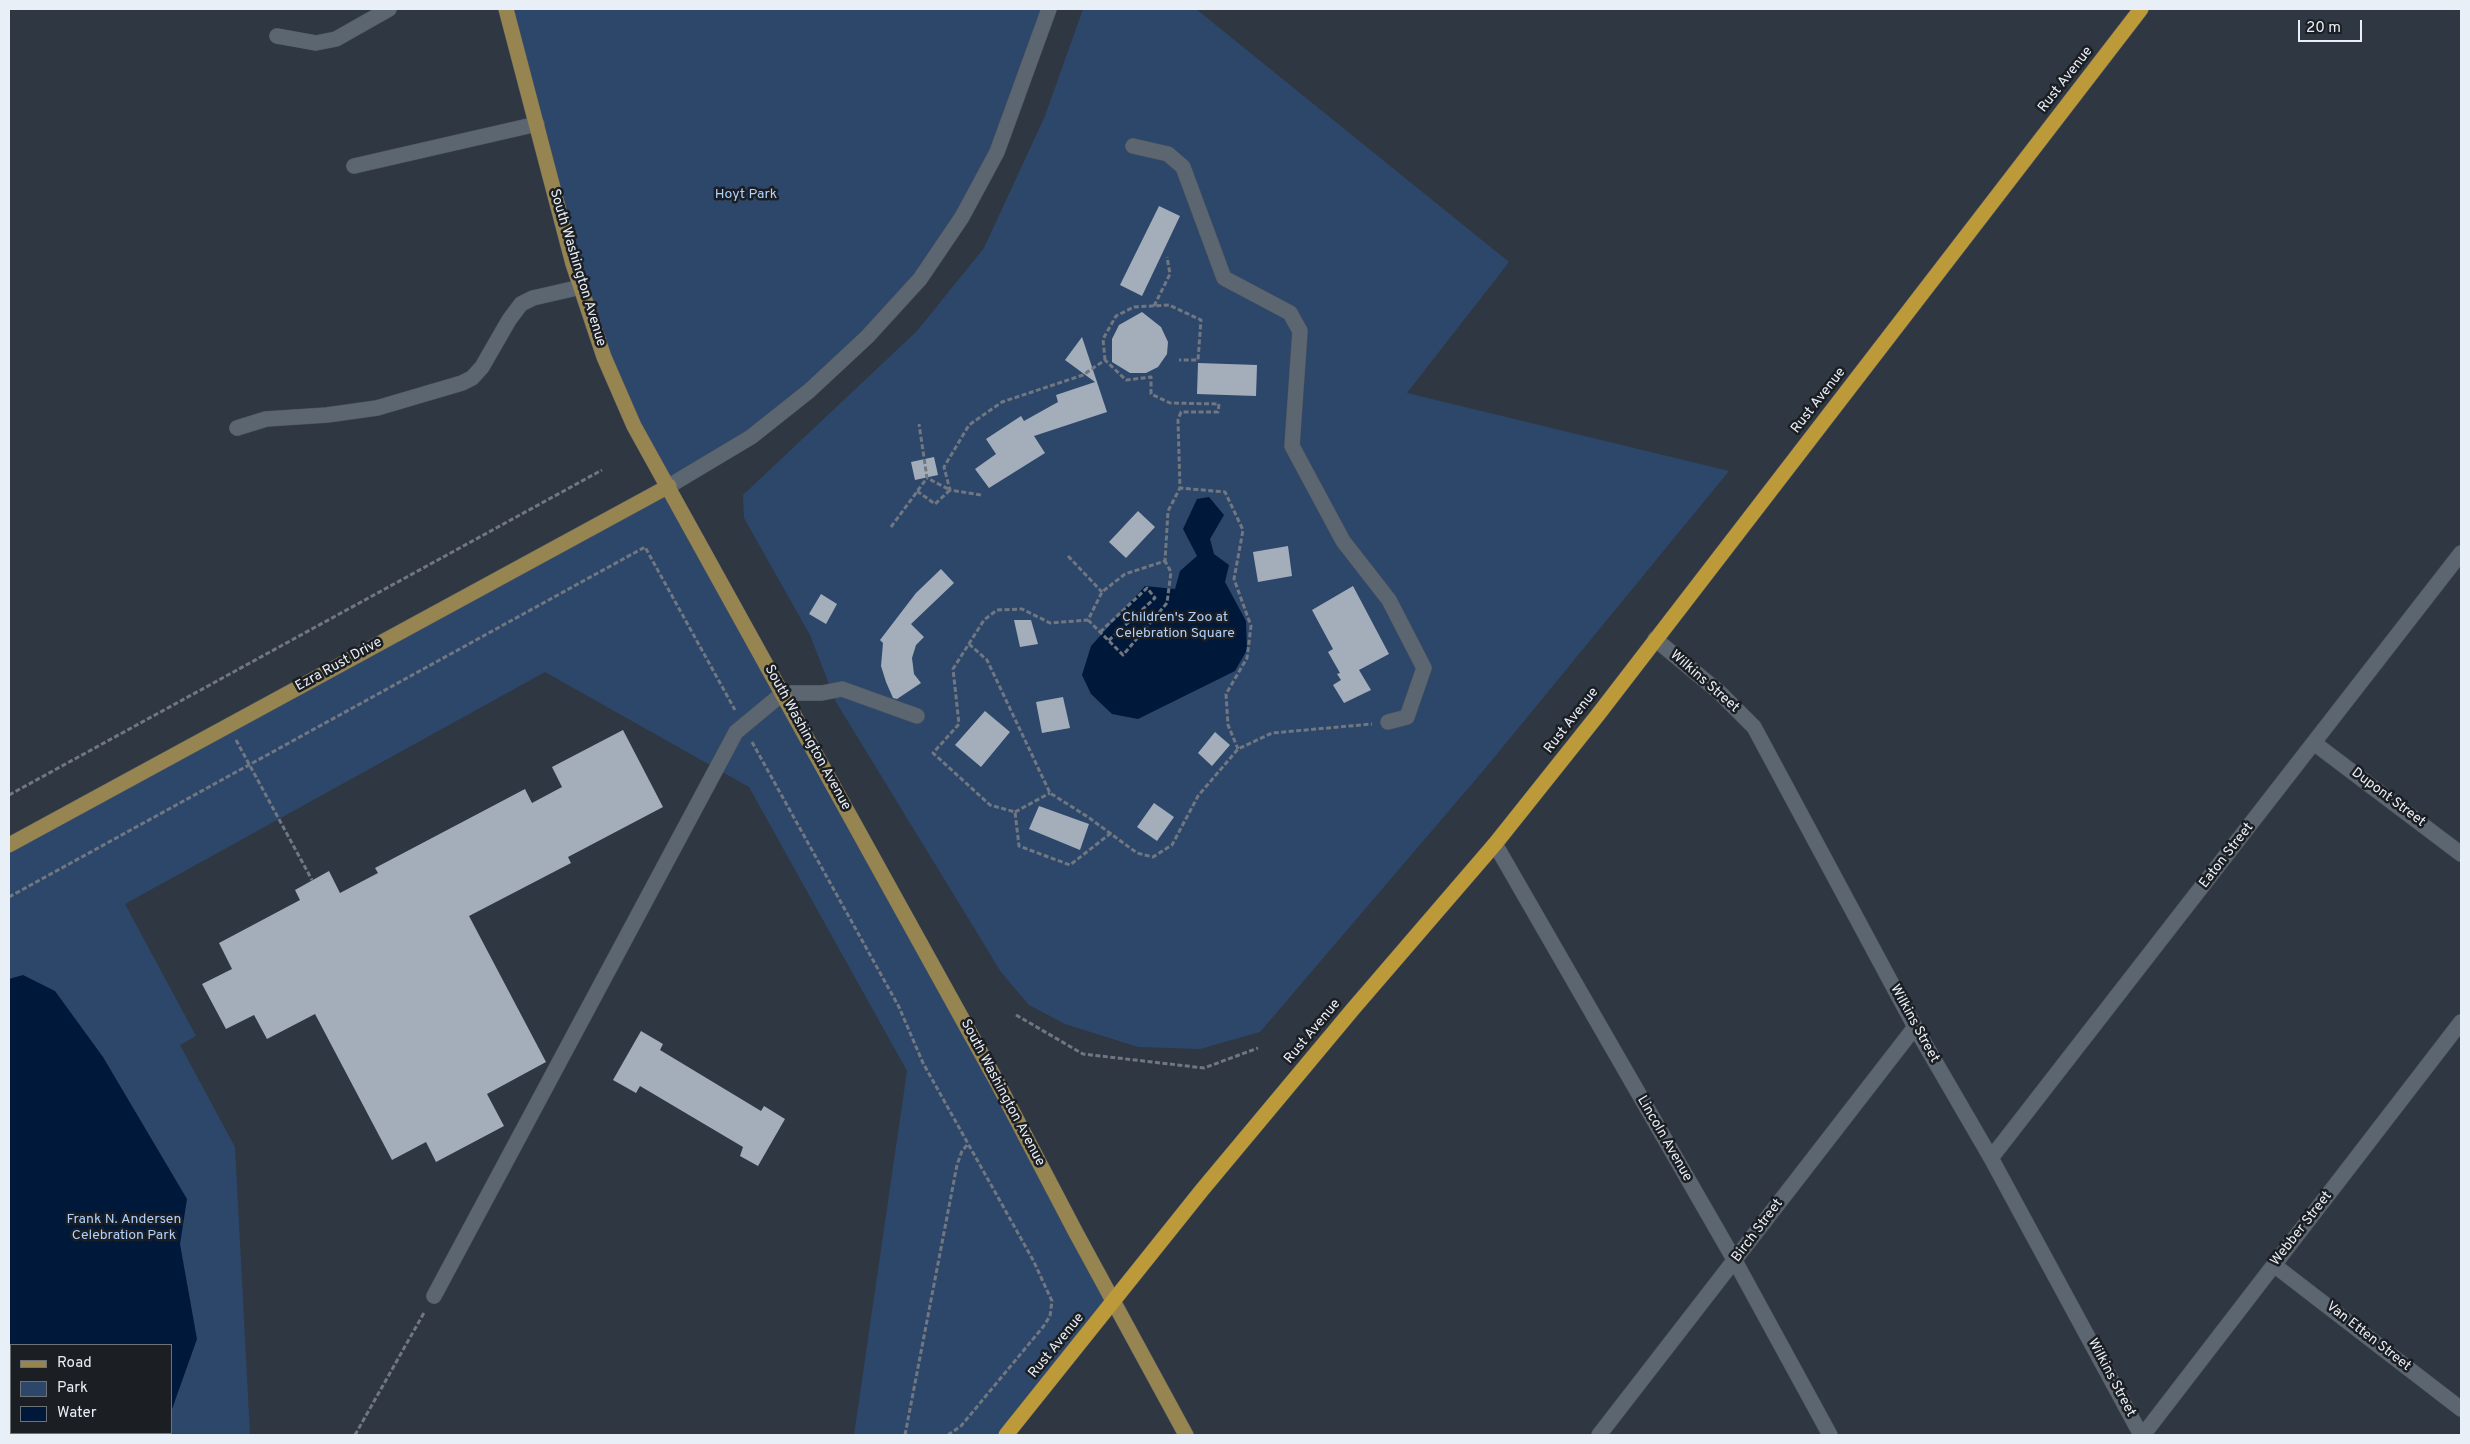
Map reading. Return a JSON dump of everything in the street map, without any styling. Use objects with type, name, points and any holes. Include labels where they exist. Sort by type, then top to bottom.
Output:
[{"type":"highway","name":"Rust Avenue","points":[[1006,1435],[1202,1190],[1303,1068],[1495,844],[2141,9]]},
{"type":"main road","name":"South Washington Avenue","points":[[506,9],[581,287],[604,357],[634,426],[669,486],[996,1080],[1113,1302],[1186,1435]]},
{"type":"main road","name":"Ezra Rust Drive","points":[[9,845],[669,486]]},
{"type":"street","points":[[277,36],[316,43],[336,39],[389,9]]},
{"type":"street","points":[[669,486],[751,437],[809,391],[867,337],[920,279],[962,216],[997,152],[1049,9]]},
{"type":"street","points":[[354,166],[537,124]]},
{"type":"street","points":[[1133,146],[1168,154],[1183,166],[1224,278],[1290,313],[1300,331],[1292,446],[1343,540],[1390,600],[1424,668],[1407,717],[1388,722]]},
{"type":"street","points":[[237,428],[266,419],[327,415],[377,408],[462,383],[472,378],[482,367],[509,320],[521,304],[533,298],[581,287]]},
{"type":"street","name":"Eaton Street","points":[[1991,1158],[2461,553]]},
{"type":"street","name":"Wilkins Street","points":[[1655,639],[1719,692],[1754,727],[1915,1027],[1991,1158],[2142,1435]]},
{"type":"street","points":[[434,1296],[736,732],[783,693],[822,693],[842,689],[917,716]]},
{"type":"street","name":"Dupont Street","points":[[2314,743],[2461,854]]},
{"type":"street","name":"Lincoln Avenue","points":[[1495,844],[1735,1261],[1830,1435]]},
{"type":"street","name":"Webber Street","points":[[2142,1435],[2461,1024]]},
{"type":"street","name":"Birch Street","points":[[1599,1435],[1915,1027]]},
{"type":"street","name":"Van Etten Street","points":[[2274,1265],[2461,1409]]},
{"type":"path","points":[[1154,306],[1170,274],[1167,257]]},
{"type":"path","points":[[1050,793],[1015,812],[990,805],[933,753],[959,724],[953,669],[984,620],[997,610],[1022,609],[1050,623],[1088,620],[1123,656],[1167,603],[1171,572],[1165,561],[1168,511],[1180,488],[1178,420],[1181,412],[1218,412],[1219,404],[1170,403],[1151,394],[1151,377],[1126,380],[1105,360],[1103,339],[1116,316],[1134,307],[1169,305],[1201,320],[1198,360],[1179,360]]},
{"type":"path","points":[[950,490],[944,467],[969,425],[1002,402],[1083,375],[1105,360]]},
{"type":"path","points":[[892,527],[927,478],[919,424]]},
{"type":"path","points":[[9,795],[602,470]]},
{"type":"path","points":[[927,478],[950,490],[981,495]]},
{"type":"path","points":[[1180,488],[1225,492],[1244,530],[1234,579],[1251,626],[1247,658],[1226,694],[1228,725],[1238,749]]},
{"type":"path","points":[[917,491],[935,504],[950,490]]},
{"type":"path","points":[[9,897],[645,547],[899,1007],[923,1063],[1033,1260],[1052,1301],[1050,1316],[1044,1327],[961,1426],[948,1435]]},
{"type":"path","points":[[1068,556],[1102,592]]},
{"type":"path","points":[[1088,620],[1102,592],[1125,574],[1165,561]]},
{"type":"path","points":[[1100,632],[1147,588],[1155,598],[1108,640]]},
{"type":"path","points":[[969,644],[987,660],[1050,793],[1137,853],[1153,857],[1172,844],[1198,796],[1238,749],[1272,733],[1388,722]]},
{"type":"path","points":[[228,726],[312,880]]},
{"type":"path","points":[[1015,812],[1020,846],[1070,865],[1111,834]]},
{"type":"path","points":[[1016,1015],[1083,1054],[1204,1068],[1258,1048]]},
{"type":"path","points":[[905,1435],[957,1165],[962,1151],[968,1144]]},
{"type":"path","points":[[355,1435],[434,1296]]},
{"type":"green space","points":[[506,9],[1049,9],[997,152],[920,279],[809,391],[669,486],[1113,1302],[1006,1435],[854,1435],[907,1071],[749,787],[545,672],[125,904],[196,1036],[180,1045],[235,1147],[250,1435],[9,1435],[9,845],[668,486],[604,357]]},
{"type":"green space","name":"Children's Zoo at Celebration Square","points":[[1083,9],[1196,9],[1509,262],[1407,393],[1729,471],[1488,765],[1260,1032],[1200,1049],[1138,1047],[1065,1024],[1029,1005],[1001,972],[836,702],[810,635],[744,518],[743,495],[917,331],[984,248],[1045,116]]},
{"type":"water","points":[[1209,497],[1224,515],[1210,539],[1214,554],[1229,565],[1225,582],[1246,621],[1247,650],[1235,671],[1138,719],[1112,714],[1091,694],[1082,675],[1091,646],[1145,586],[1175,589],[1180,571],[1197,556],[1183,529],[1197,499]]},
{"type":"water","points":[[23,975],[55,991],[103,1057],[187,1199],[180,1244],[197,1339],[172,1409],[172,1344],[10,1344],[10,1434],[163,1435],[9,1435],[9,979]]},
{"type":"building","points":[[1159,206],[1180,216],[1142,296],[1120,285]]},
{"type":"building","points":[[1142,312],[1161,327],[1168,342],[1167,354],[1158,367],[1146,373],[1130,373],[1112,362],[1112,339],[1119,325]]},
{"type":"building","points":[[1082,337],[1107,412],[1034,436],[1045,453],[989,488],[975,469],[996,454],[986,439],[1021,416],[1024,421],[1058,402],[1056,395],[1095,382],[1065,360]]},
{"type":"building","points":[[1198,363],[1257,365],[1256,396],[1197,394]]},
{"type":"building","points":[[934,457],[938,475],[915,480],[911,462]]},
{"type":"building","points":[[1138,511],[1155,527],[1126,558],[1109,542]]},
{"type":"building","points":[[1288,546],[1292,576],[1258,582],[1253,552]]},
{"type":"building","points":[[941,569],[954,583],[911,624],[924,637],[916,645],[912,658],[914,674],[921,683],[897,699],[893,698],[881,666],[883,643],[880,640],[916,593]]},
{"type":"building","points":[[1353,586],[1389,654],[1359,670],[1371,690],[1344,703],[1333,685],[1341,680],[1337,674],[1340,673],[1328,652],[1333,649],[1312,610]]},
{"type":"building","points":[[821,594],[837,604],[826,624],[809,614]]},
{"type":"building","points":[[1014,620],[1031,620],[1038,644],[1020,647]]},
{"type":"building","points":[[1063,697],[1070,728],[1042,733],[1036,702]]},
{"type":"building","points":[[985,711],[1010,732],[981,767],[955,745]]},
{"type":"building","points":[[623,730],[663,807],[568,857],[571,863],[469,916],[546,1062],[487,1094],[504,1126],[436,1162],[426,1142],[392,1160],[315,1014],[267,1039],[254,1015],[226,1029],[202,984],[232,969],[219,943],[300,900],[295,890],[329,871],[340,893],[378,873],[375,868],[525,789],[532,803],[562,787],[552,767]]},
{"type":"building","points":[[1215,732],[1230,745],[1212,766],[1198,753]]},
{"type":"building","points":[[1154,803],[1174,817],[1157,841],[1137,827]]},
{"type":"building","points":[[1039,806],[1089,824],[1080,850],[1029,829]]},
{"type":"building","points":[[641,1031],[663,1044],[660,1050],[761,1111],[764,1106],[785,1119],[758,1166],[740,1156],[743,1147],[640,1086],[636,1093],[613,1080]]},
{"type":"park label","name":"Hoyt Park","points":[[746,195]]},
{"type":"park label","name":"Frank N. Andersen Celebration Park","points":[[124,1228]]}]
